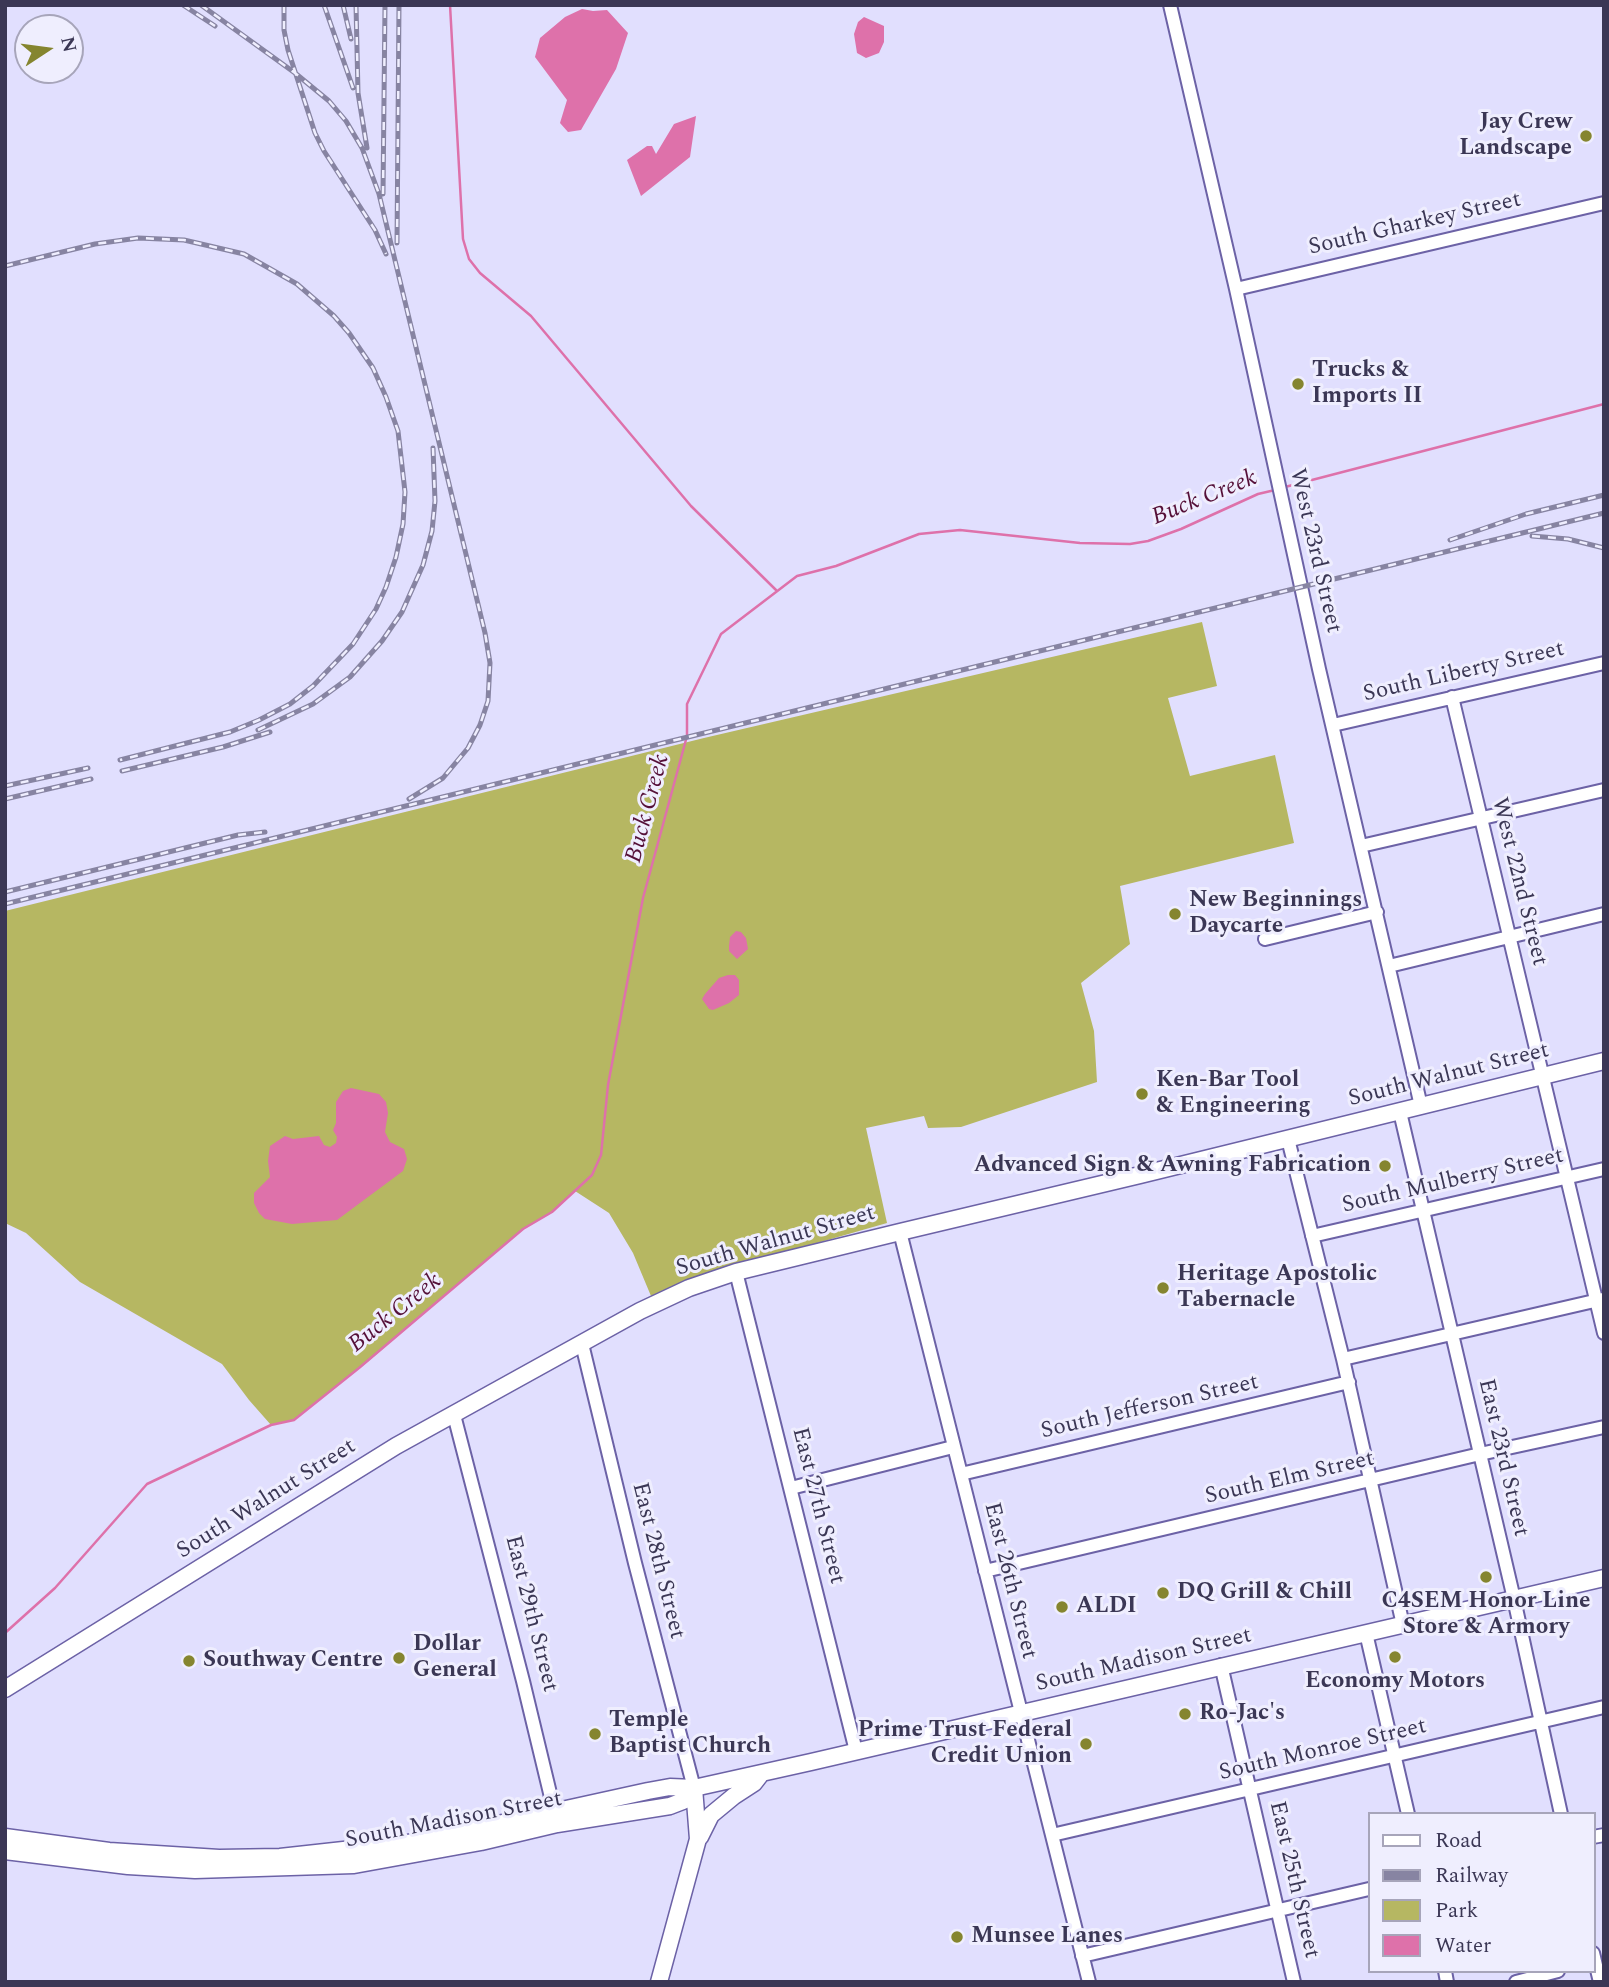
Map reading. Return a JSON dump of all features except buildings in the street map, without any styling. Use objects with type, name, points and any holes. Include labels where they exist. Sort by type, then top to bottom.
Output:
[{"type":"main road","name":"South Walnut Street","points":[[5,1689],[396,1446],[666,1297],[736,1272],[1604,1061]]},
{"type":"main road","name":"South Madison Street","points":[[5,1851],[128,1867],[195,1870],[359,1864],[481,1842],[670,1787],[694,1788],[762,1773],[1604,1578]]},
{"type":"main road","points":[[659,1982],[698,1839],[711,1815],[754,1783],[762,1773]]},
{"type":"main road","points":[[694,1788],[698,1839]]},
{"type":"main road","name":"South Madison Street","points":[[5,1837],[109,1851],[219,1858],[280,1857],[416,1842],[556,1819]]},
{"type":"street","name":"West 23rd Street","points":[[1170,5],[1236,289],[1272,464],[1421,1106]]},
{"type":"street","name":"South Gharkey Street","points":[[1236,289],[1604,203]]},
{"type":"street","name":"South Liberty Street","points":[[1333,725],[1603,667]]},
{"type":"street","name":"West 22nd Street","points":[[1452,698],[1567,1178],[1600,1300],[1604,1333]]},
{"type":"street","points":[[1361,846],[1604,790]]},
{"type":"street","points":[[1265,939],[1377,912]]},
{"type":"street","points":[[1389,966],[1604,914]]},
{"type":"street","name":"East 23rd Street","points":[[1400,1112],[1514,1599],[1561,1812]]},
{"type":"street","points":[[1288,1139],[1349,1382],[1403,1625]]},
{"type":"street","name":"South Mulberry Street","points":[[1312,1236],[1604,1169]]},
{"type":"street","name":"East 26th Street","points":[[900,1232],[1089,1982]]},
{"type":"street","name":"East 27th Street","points":[[736,1272],[856,1751]]},
{"type":"street","points":[[1343,1359],[1600,1300]]},
{"type":"street","name":"East 28th Street","points":[[582,1343],[635,1563],[694,1788]]},
{"type":"street","name":"South Jefferson Street","points":[[961,1474],[1349,1382]]},
{"type":"street","name":"East 29th Street","points":[[454,1415],[556,1819]]},
{"type":"street","name":"South Elm Street","points":[[985,1571],[1604,1427]]},
{"type":"street","points":[[791,1488],[953,1447]]},
{"type":"street","points":[[1366,1633],[1408,1812]]},
{"type":"street","name":"East 25th Street","points":[[1222,1665],[1294,1982]]},
{"type":"street","name":"South Monroe Street","points":[[1052,1835],[1604,1707]]},
{"type":"street","points":[[1082,1956],[1368,1889]]},
{"type":"street","points":[[1596,1959],[1600,1982]]},
{"type":"street","points":[[1516,1982],[1550,1973]]},
{"type":"green space","points":[[1202,622],[1217,686],[1168,698],[1190,776],[1275,755],[1294,843],[1120,886],[1130,944],[1081,983],[1094,1031],[1097,1082],[961,1127],[928,1128],[924,1116],[866,1128],[887,1223],[698,1277],[651,1296],[633,1253],[609,1213],[575,1191],[552,1212],[523,1229],[365,1364],[294,1420],[271,1425],[222,1364],[80,1282],[26,1233],[5,1223],[5,911],[704,738]]},
{"type":"water","points":[[582,9],[607,10],[628,33],[616,69],[581,130],[568,132],[560,123],[567,100],[535,57],[540,38],[565,17]]},
{"type":"water","points":[[864,17],[884,26],[884,42],[879,53],[866,58],[857,53],[854,34],[858,22]]},
{"type":"water","points":[[696,116],[690,157],[641,196],[627,160],[647,146],[652,146],[656,154],[674,124]]},
{"type":"water","points":[[736,931],[746,938],[748,949],[737,959],[729,951],[730,937]]},
{"type":"water","points":[[735,975],[739,980],[739,995],[729,1003],[713,1010],[709,1009],[702,999],[719,978]]},
{"type":"water","points":[[351,1088],[379,1094],[386,1102],[388,1113],[385,1132],[390,1142],[404,1149],[407,1159],[403,1171],[337,1220],[292,1224],[265,1219],[254,1203],[254,1193],[270,1177],[270,1146],[285,1136],[293,1139],[319,1136],[324,1145],[330,1147],[336,1143],[337,1137],[333,1130],[336,1123],[336,1102],[343,1091]]},
{"type":"waterway","points":[[450,5],[463,239],[469,259],[480,273],[531,316],[691,506],[776,590]]},
{"type":"waterway","name":"Buck Creek","points":[[1285,487],[1604,404]]},
{"type":"waterway","name":"Buck Creek","points":[[5,1633],[55,1588],[147,1484],[271,1425],[294,1420],[523,1229],[552,1212],[592,1175],[601,1155],[608,1085],[643,898],[687,736],[687,704],[721,634],[797,576],[836,566],[919,534],[960,530],[1080,543],[1130,544],[1148,541],[1181,529],[1258,494],[1275,490]]},
{"type":"railway","points":[[183,5],[215,26]]},
{"type":"railway","points":[[201,5],[329,101],[346,121],[362,148],[379,194],[490,663],[488,701],[468,748],[443,778],[409,799]]},
{"type":"railway","points":[[284,5],[284,30],[288,50],[315,133],[375,230],[386,254]]},
{"type":"railway","points":[[324,5],[353,88]]},
{"type":"railway","points":[[343,5],[351,39]]},
{"type":"railway","points":[[356,5],[358,93],[367,148]]},
{"type":"railway","points":[[383,194],[385,5]]},
{"type":"railway","points":[[397,243],[399,5]]},
{"type":"railway","points":[[5,266],[95,244],[138,238],[184,240],[244,254],[297,284],[349,333],[373,368],[398,431],[405,492],[403,524],[386,587],[376,609],[353,644],[313,686],[290,704],[259,720],[230,732],[120,760]]},
{"type":"railway","points":[[258,730],[313,704],[350,677],[382,641],[402,612],[423,565],[432,531],[435,501],[433,448]]},
{"type":"railway","points":[[1450,540],[1526,514],[1604,495]]},
{"type":"railway","points":[[5,904],[1604,513]]},
{"type":"railway","points":[[1532,536],[1568,539],[1604,548]]},
{"type":"railway","points":[[122,771],[223,747],[270,732]]},
{"type":"railway","points":[[5,786],[88,768]]},
{"type":"railway","points":[[5,799],[91,779]]},
{"type":"railway","points":[[5,892],[238,835],[265,832]]},
{"type":"place","name":"Jay Crew Landscape","points":[[1586,136]]},
{"type":"place","name":"Trucks & Imports II","points":[[1298,384]]},
{"type":"place","name":"New Beginnings Daycarte","points":[[1175,914]]},
{"type":"place","name":"Ken-Bar Tool & Engineering","points":[[1142,1094]]},
{"type":"place","name":"Advanced Sign & Awning Fabrication","points":[[1385,1166]]},
{"type":"place","name":"Heritage Apostolic Tabernacle","points":[[1163,1288]]},
{"type":"place","name":"C4SEM Honor Line Store & Armory","points":[[1486,1577]]},
{"type":"place","name":"DQ Grill & Chill","points":[[1163,1593]]},
{"type":"place","name":"ALDI","points":[[1062,1607]]},
{"type":"place","name":"Economy Motors","points":[[1395,1657]]},
{"type":"place","name":"Dollar General","points":[[399,1658]]},
{"type":"place","name":"Southway Centre","points":[[189,1661]]},
{"type":"place","name":"Ro-Jac's","points":[[1185,1714]]},
{"type":"place","name":"Temple Baptist Church","points":[[595,1734]]},
{"type":"place","name":"Prime Trust Federal Credit Union","points":[[1086,1744]]},
{"type":"place","name":"Munsee Lanes","points":[[957,1937]]}]
